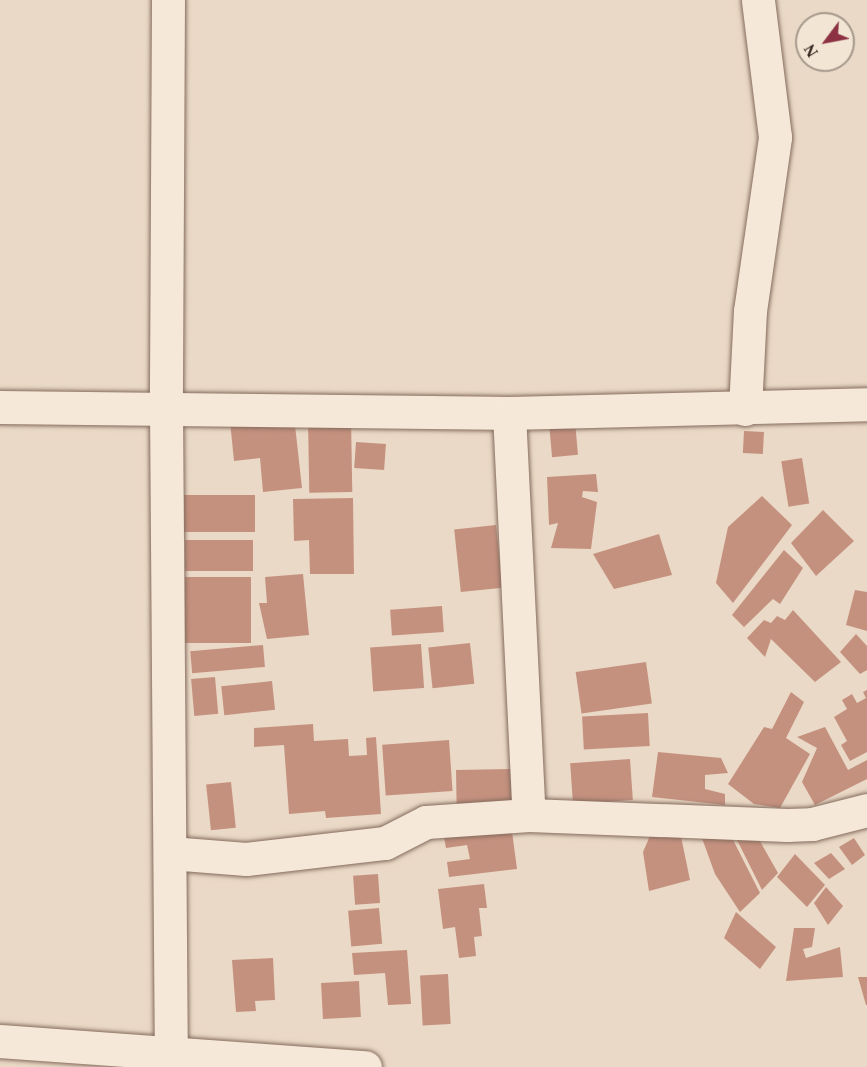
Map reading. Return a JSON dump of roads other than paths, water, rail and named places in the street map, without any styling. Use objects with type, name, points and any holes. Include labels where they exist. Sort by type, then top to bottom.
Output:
[{"type":"street","points":[[168,0],[166,408],[171,1061]]},
{"type":"street","points":[[746,409],[750,311],[776,137],[758,0]]},
{"type":"street","points":[[0,407],[508,413],[746,409],[867,404]]},
{"type":"street","points":[[508,413],[529,815]]},
{"type":"street","points":[[170,854],[246,859],[385,843],[426,822],[529,815],[787,825],[812,824],[867,810]]},
{"type":"street","points":[[0,1041],[171,1061],[365,1067]]}]
